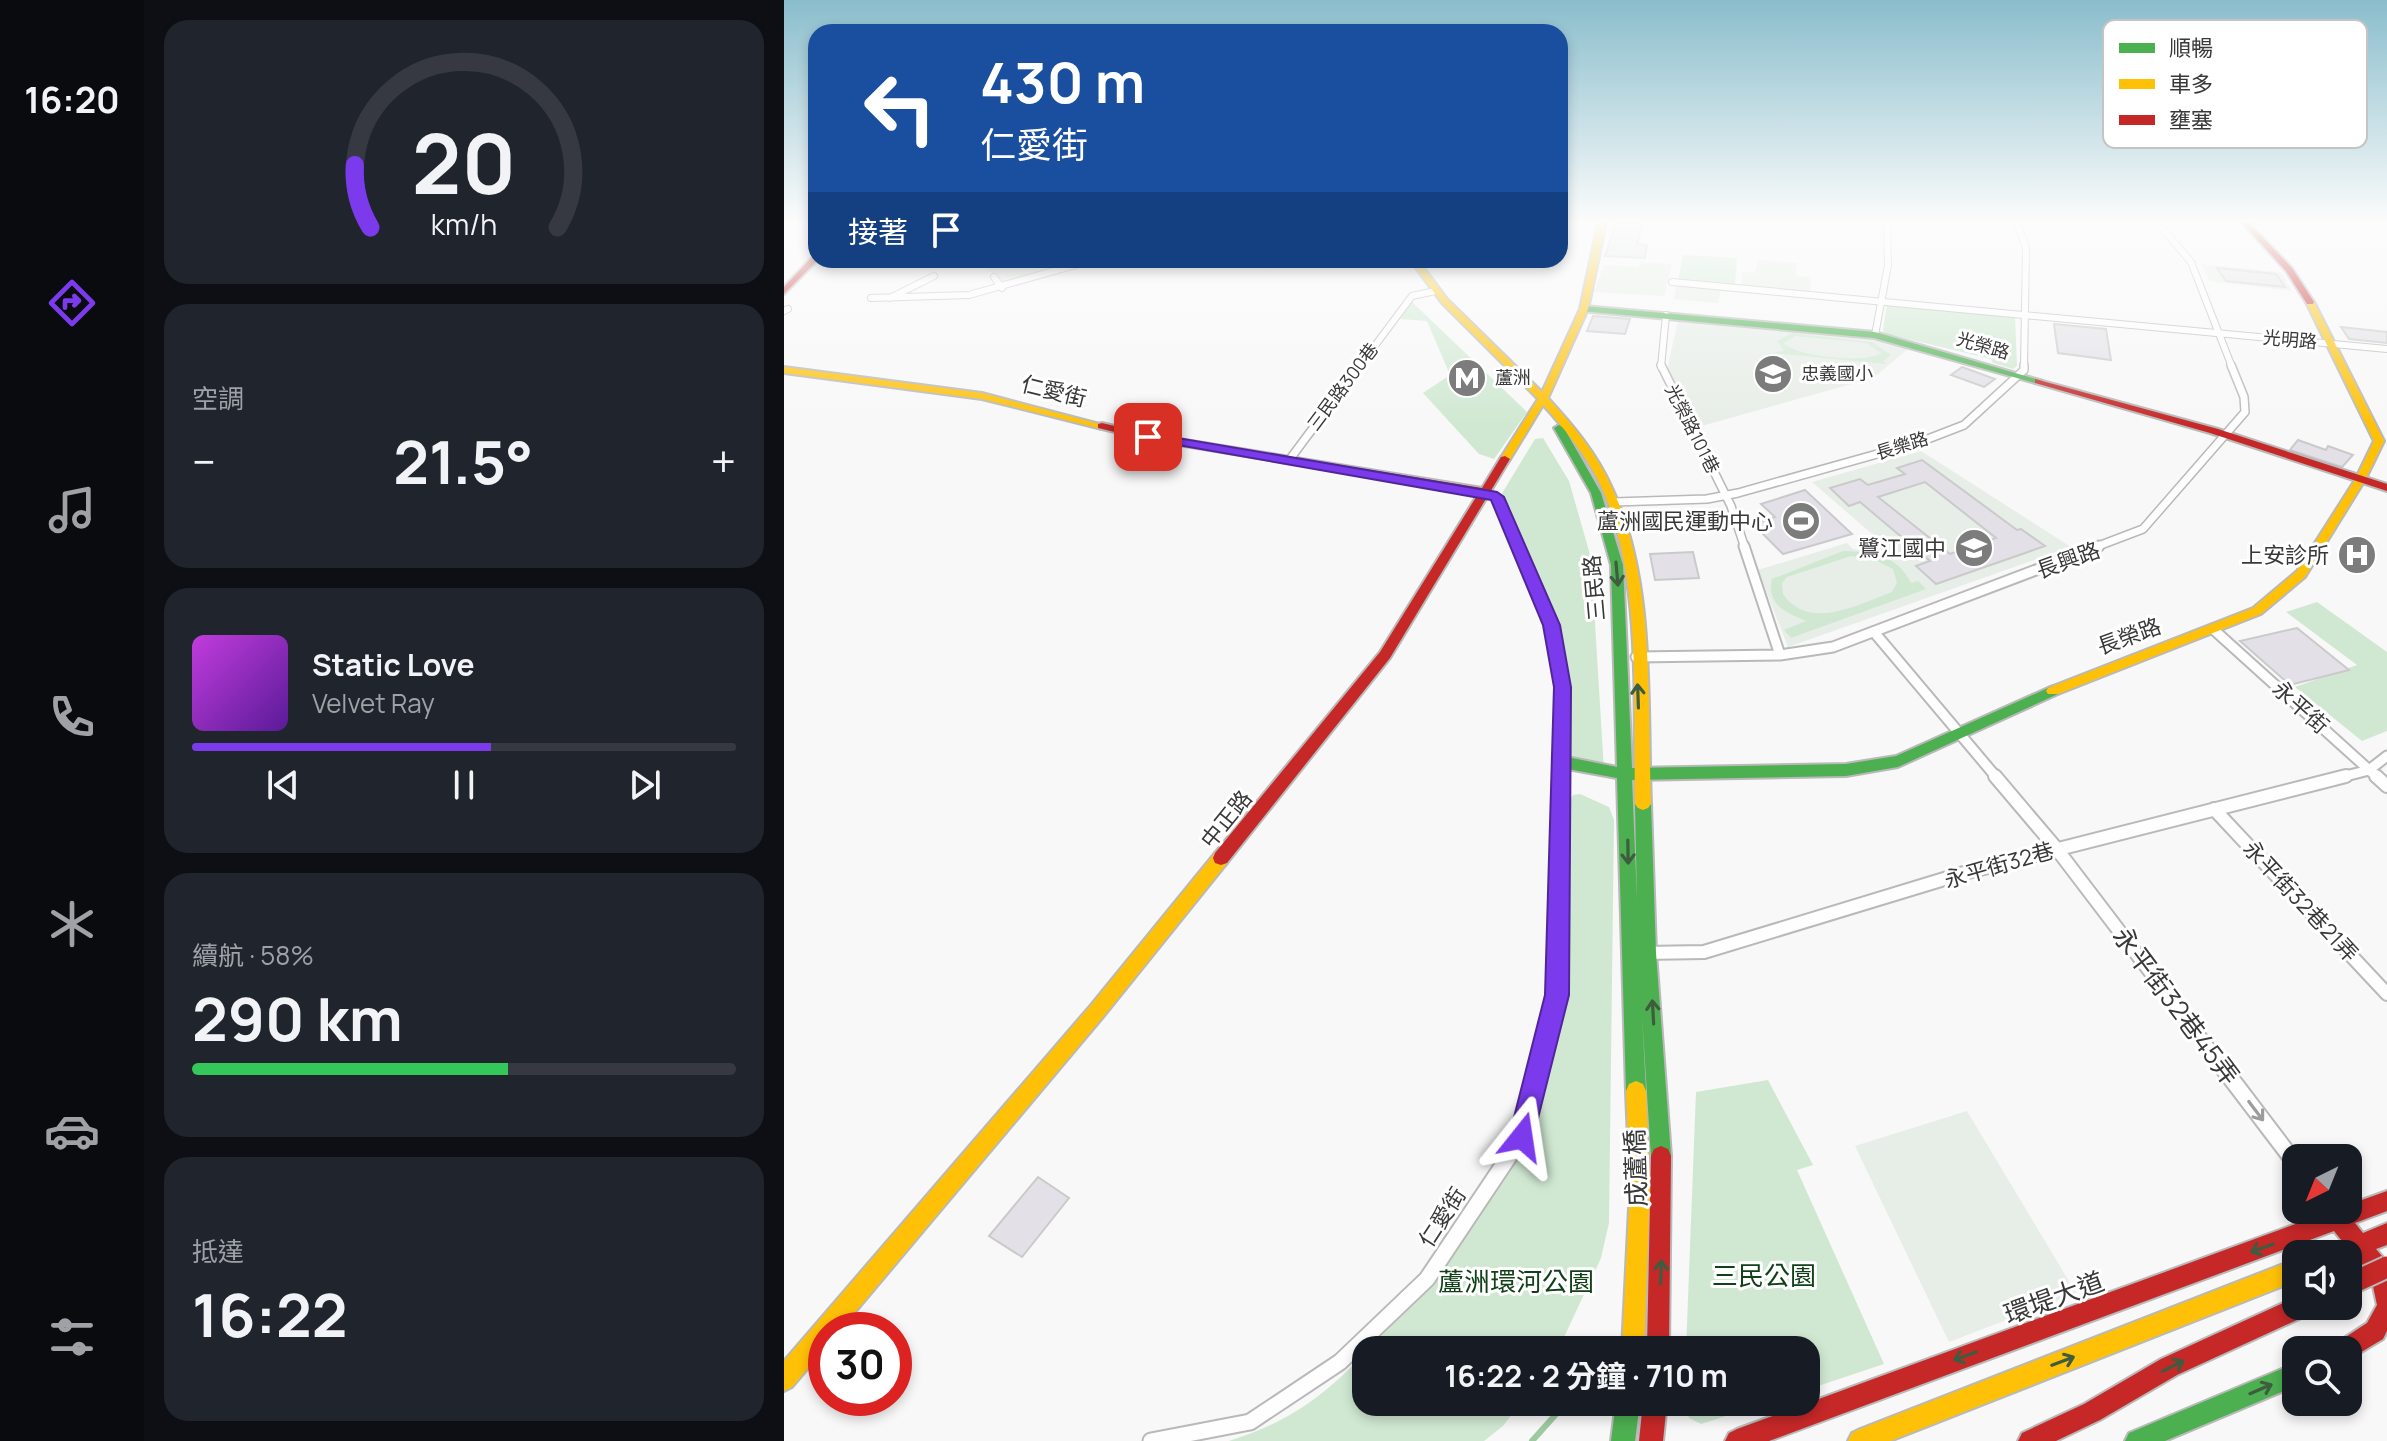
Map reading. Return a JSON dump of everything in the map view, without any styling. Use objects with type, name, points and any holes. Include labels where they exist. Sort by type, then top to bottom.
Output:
[{"type":"street","points":[[888,299],[906,290]]},
{"type":"street","points":[[871,298],[969,295],[991,290]]},
{"type":"street","name":"中正路","points":[[784,1379],[1105,1002],[1368,676],[1541,401],[1584,309],[1588,290]]},
{"type":"street","name":"光明路","points":[[1762,290],[2387,349]]},
{"type":"street","points":[[1875,335],[1881,290]]},
{"type":"street","points":[[2021,376],[2025,290]]},
{"type":"street","name":"長興路","points":[[1636,657],[1780,655],[1833,647],[2143,529],[2245,412],[2244,397],[2202,290]]},
{"type":"street","name":"長榮路","points":[[1562,762],[1640,774],[1846,770],[1898,761],[2100,670],[2257,611],[2292,585],[2360,480],[2379,441],[2334,344],[2302,290]]},
{"type":"street","name":"三民路","points":[[1430,292],[1584,445],[1614,502],[1632,575],[1647,953],[1651,985]]},
{"type":"street","name":"三民路300巷","points":[[1290,459],[1412,296],[1430,292]]},
{"type":"street","name":"光榮路","points":[[1584,309],[1875,335],[2228,435],[2387,488]]},
{"type":"street","name":"光榮路101巷","points":[[1666,315],[1661,369],[1726,496],[1780,655]]},
{"type":"street","name":"仁愛街","points":[[784,370],[982,396],[1148,437],[1485,492],[1497,497],[1552,625],[1563,687],[1557,995],[1522,1137],[1427,1279],[1340,1362],[1250,1422],[1151,1441]]},
{"type":"street","name":"長樂路","points":[[1614,502],[1726,496],[1920,442],[1964,425],[2021,376]]},
{"type":"street","name":"三民路","points":[[1541,401],[1592,481],[1612,538],[1618,593],[1632,988]]},
{"type":"street","name":"永平街","points":[[2213,629],[2387,786]]},
{"type":"street","name":"永平街32巷45弄","points":[[1874,632],[1963,733],[2056,848],[2282,1146]]},
{"type":"street","points":[[2369,770],[2387,756]]},
{"type":"street","name":"永平街32巷","points":[[1630,953],[1704,952],[2056,848],[2369,770]]},
{"type":"street","name":"永平街32巷21弄","points":[[2214,809],[2387,994]]},
{"type":"street","name":"成蘆橋","points":[[1651,985],[1662,1168],[1658,1336]]},
{"type":"street","name":"成蘆橋","points":[[1632,988],[1640,1188],[1634,1336]]},
{"type":"street","name":"環堤大道","points":[[2362,1208],[2387,1201]]},
{"type":"street","name":"環堤大道","points":[[1737,1441],[2311,1224]]},
{"type":"street","points":[[2343,1224],[2357,1240]]},
{"type":"street","points":[[2362,1244],[2387,1234]]},
{"type":"street","points":[[2362,1245],[2381,1272],[2387,1303]]},
{"type":"street","points":[[2362,1279],[2387,1267]]},
{"type":"street","points":[[1860,1441],[2282,1275]]},
{"type":"street","points":[[2362,1340],[2375,1331],[2387,1309]]},
{"type":"street","points":[[2030,1441],[2092,1412],[2169,1367],[2282,1315]]},
{"type":"street","points":[[2137,1441],[2282,1380]]},
{"type":"street","points":[[1623,1441],[1626,1416]]},
{"type":"street","points":[[1651,1441],[1654,1416]]},
{"type":"shaded area","points":[[1595,290],[1665,290],[1664,296]]},
{"type":"shaded area","points":[[1675,290],[1721,290],[1718,303],[1674,299]]},
{"type":"shaded area","name":"忠義國小","points":[[1678,321],[1881,341],[1908,349],[1873,378],[1698,427],[1667,370]]},
{"type":"shaded area","name":"鷺江國中","points":[[1921,451],[2071,547],[1788,647],[1758,570],[1847,543],[1853,549],[1873,552],[1886,546],[1812,482]]},
{"type":"shaded area","points":[[1967,1111],[2076,1293],[1949,1342],[1855,1146]]},
{"type":"green space","points":[[1412,302],[1527,412],[1494,459],[1479,454],[1423,393],[1450,375],[1427,321],[1400,319]]},
{"type":"green space","points":[[1887,304],[2015,316],[2017,366],[2013,369],[1993,363],[1991,359],[1887,334],[1883,331]]},
{"type":"green space","points":[[1792,333],[1872,342],[1891,355],[1883,361],[1886,364],[1772,353],[1784,351],[1777,341]],"holes":[[[1795,336],[1866,343],[1881,353],[1862,358],[1832,357],[1802,352],[1784,343]]]},
{"type":"green space","points":[[1543,438],[1569,481],[1591,558],[1604,770],[1563,762],[1556,626],[1501,495],[1535,439]]},
{"type":"green space","points":[[1843,551],[1883,557],[1899,566],[1911,583],[1918,581],[1926,589],[1791,638],[1784,630],[1806,621],[1779,606],[1772,595],[1772,579]],"holes":[[[1851,556],[1875,560],[1893,569],[1897,583],[1892,592],[1865,603],[1820,613],[1794,605],[1783,594],[1782,583],[1787,577]]]},
{"type":"green space","points":[[2317,602],[2387,652],[2387,731],[2362,741],[2295,687],[2357,665],[2286,612]]},
{"type":"green space","name":"蘆洲環河公園","points":[[1580,794],[1609,807],[1614,820],[1609,1223],[1601,1258],[1565,1336],[1381,1336],[1469,1231],[1522,1144],[1542,1096],[1556,1047],[1563,994],[1567,805],[1573,795]]},
{"type":"green space","name":"三民公園","points":[[1768,1080],[1813,1165],[1797,1170],[1884,1364],[1820,1385],[1820,1336],[1687,1336],[1696,1092]]},
{"type":"green space","points":[[1352,1366],[1352,1416],[1510,1416],[1484,1441],[1229,1441],[1287,1416],[1335,1382]]},
{"type":"green space","points":[[1688,1416],[1726,1416],[1701,1424]]},
{"type":"building","points":[[1593,316],[1630,319],[1625,334],[1587,331]]},
{"type":"building","points":[[2054,324],[2106,329],[2111,360],[2058,353]]},
{"type":"building","points":[[2341,327],[2387,332],[2387,343],[2349,339]]},
{"type":"building","points":[[1962,367],[1995,379],[1984,387],[1951,375]]},
{"type":"building","points":[[2298,440],[2353,455],[2342,467],[2290,450]]},
{"type":"building","points":[[1922,460],[2017,530],[2021,529],[2045,546],[1936,584],[1916,566],[1930,561],[1860,502],[1849,506],[1830,488],[1860,479],[1868,485],[1905,474],[1897,468]],"holes":[[[1925,482],[1996,538],[1950,554],[1878,497]]]},
{"type":"building","name":"蘆洲國民運動中心","points":[[1805,490],[1852,534],[1783,554],[1753,524],[1775,517],[1761,504]]},
{"type":"building","points":[[1693,552],[1699,578],[1655,580],[1650,554]]},
{"type":"building","points":[[2297,628],[2349,670],[2290,685],[2240,641]]},
{"type":"building","points":[[1038,1177],[1069,1198],[1022,1257],[989,1236]]},
{"type":"waterway","points":[[1532,1441],[1554,1416]]},
{"type":"traffic: fast","points":[[1584,309],[1875,335],[2038,381]]},
{"type":"traffic: fast","points":[[1559,428],[1596,493],[1617,565],[1636,1091]]},
{"type":"traffic: fast","points":[[1562,762],[1625,774],[1846,770],[1898,761],[2053,691]]},
{"type":"traffic: fast","points":[[1643,804],[1647,953],[1661,1156]]},
{"type":"traffic: fast","points":[[2137,1441],[2282,1380]]},
{"type":"traffic: fast","points":[[1623,1441],[1626,1416]]},
{"type":"traffic: slow","points":[[1435,290],[1563,421],[1593,463],[1611,497],[1623,532],[1636,609],[1643,804]]},
{"type":"traffic: slow","points":[[1505,459],[1548,390],[1584,309],[1588,290]]},
{"type":"traffic: slow","points":[[2053,691],[2257,611],[2301,574],[2360,480],[2379,441],[2310,302]]},
{"type":"traffic: slow","points":[[784,370],[982,396],[1102,426]]},
{"type":"traffic: slow","points":[[784,1379],[1097,1011],[1221,858]]},
{"type":"traffic: slow","points":[[1634,1336],[1640,1188],[1636,1091]]},
{"type":"traffic: slow","points":[[1860,1441],[2282,1275]]},
{"type":"traffic: jam","points":[[2302,290],[2310,302]]},
{"type":"traffic: jam","points":[[2038,381],[2214,431],[2387,488]]},
{"type":"traffic: jam","points":[[1102,426],[1148,437],[1485,492]]},
{"type":"traffic: jam","points":[[1221,858],[1385,655],[1505,459]]},
{"type":"traffic: jam","points":[[1658,1336],[1661,1156]]},
{"type":"traffic: jam","points":[[1737,1441],[2387,1201]]},
{"type":"traffic: jam","points":[[2342,1224],[2381,1272],[2387,1303]]},
{"type":"traffic: jam","points":[[2362,1244],[2387,1234]]},
{"type":"traffic: jam","points":[[2362,1279],[2387,1267]]},
{"type":"traffic: jam","points":[[2362,1340],[2375,1331],[2387,1309]]},
{"type":"traffic: jam","points":[[2030,1441],[2092,1412],[2169,1367],[2282,1315]]},
{"type":"traffic: jam","points":[[1651,1441],[1654,1416]]},
{"type":"place","name":"忠義國小","points":[[1773,374]]},
{"type":"place","name":"蘆洲","points":[[1467,378]]},
{"type":"place","name":"蘆洲國民運動中心","points":[[1801,521]]},
{"type":"place","name":"鷺江國中","points":[[1974,548]]},
{"type":"place","name":"上安診所","points":[[2357,555]]},
{"type":"route","points":[[1148,437],[1459,487],[1497,497],[1552,625],[1563,687],[1561,918],[1557,995],[1522,1137]]}]
